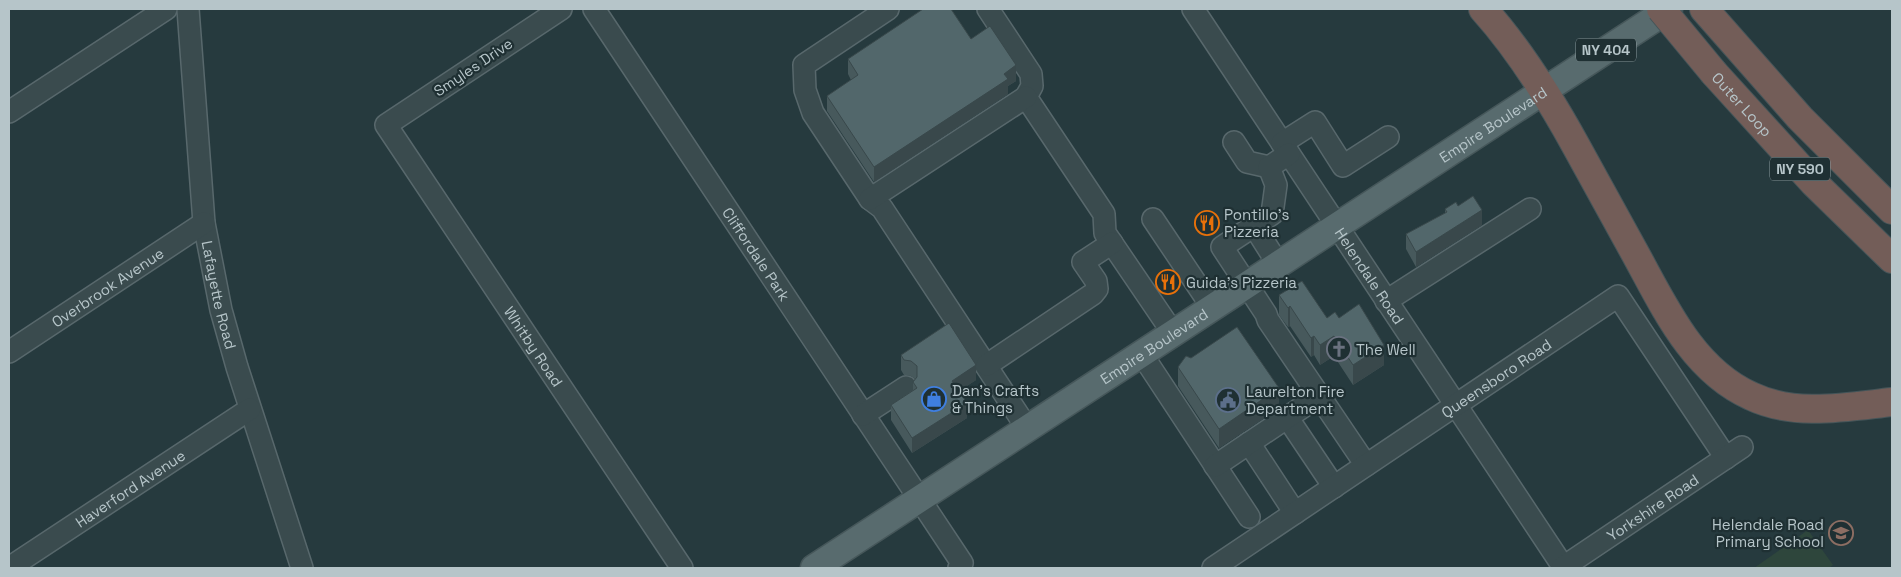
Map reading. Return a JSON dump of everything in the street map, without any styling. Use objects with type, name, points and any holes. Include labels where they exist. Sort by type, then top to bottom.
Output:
[{"type":"highway","points":[[1483,9],[1511,41],[1575,144],[1668,313],[1689,345],[1710,368],[1742,392],[1780,405],[1828,408],[1892,402]]},
{"type":"highway","name":"Outer Loop","points":[[1661,9],[1714,73],[1801,170],[1892,260]]},
{"type":"highway","name":"NY 590","points":[[1704,9],[1806,124],[1892,210]]},
{"type":"highway","points":[[1743,55],[1817,127],[1892,192]]},
{"type":"main road","name":"Empire Boulevard","points":[[814,568],[1669,9]]},
{"type":"street","points":[[9,112],[166,9]]},
{"type":"street","name":"Lafayette Road","points":[[188,9],[204,223],[221,310],[250,409],[302,568]]},
{"type":"street","name":"Smyles Drive","points":[[386,125],[561,9]]},
{"type":"street","name":"Cliffordale Park","points":[[594,9],[962,563],[959,568]]},
{"type":"street","points":[[888,9],[804,65],[805,90],[814,113],[870,199],[882,208],[1027,428]]},
{"type":"street","points":[[870,199],[1026,97],[1032,86],[1031,74],[988,9]]},
{"type":"street","name":"Helendale Road","points":[[1193,9],[1563,568]]},
{"type":"street","points":[[1026,97],[1104,214],[1105,233],[1173,333]]},
{"type":"street","points":[[1269,167],[1285,149],[1315,122],[1343,166],[1388,137]]},
{"type":"street","name":"Whitby Road","points":[[386,125],[682,568]]},
{"type":"street","points":[[1234,142],[1247,162],[1269,167]]},
{"type":"street","points":[[1269,167],[1276,185],[1272,214],[1222,247],[1366,465]]},
{"type":"street","points":[[1386,301],[1530,208]]},
{"type":"street","points":[[1153,219],[1212,308]]},
{"type":"street","name":"Overbrook Avenue","points":[[9,352],[204,223]]},
{"type":"street","points":[[1254,226],[1278,264]]},
{"type":"street","points":[[987,365],[1093,294],[1097,288],[1096,281],[1083,262],[1112,243]]},
{"type":"street","name":"Queensboro Road","points":[[1213,568],[1618,296],[1734,452]]},
{"type":"street","points":[[1141,353],[1249,517]]},
{"type":"street","points":[[863,415],[906,387]]},
{"type":"street","points":[[1215,466],[1319,396]]},
{"type":"street","name":"Haverford Avenue","points":[[9,568],[250,409]]},
{"type":"street","points":[[1287,417],[1334,487]]},
{"type":"street","points":[[1249,443],[1294,513]]},
{"type":"street","name":"Yorkshire Road","points":[[1563,568],[1734,452]]},
{"type":"green space","points":[[1808,530],[1833,565],[1829,568],[1754,568]]},
{"type":"building","points":[[923,9],[951,9],[971,39],[990,26],[1016,65],[1004,74],[1008,79],[874,167],[827,96],[858,75],[848,59]]},
{"type":"building","points":[[1473,196],[1482,210],[1416,252],[1406,234],[1447,212],[1445,209],[1456,202],[1458,206]]},
{"type":"building","points":[[1302,281],[1327,318],[1335,312],[1339,318],[1359,304],[1384,345],[1353,365],[1334,336],[1320,345],[1314,336],[1311,338],[1290,306],[1288,308],[1279,295]]},
{"type":"building","name":"Dan's Crafts & Things","points":[[949,323],[976,365],[952,381],[967,403],[912,438],[891,405],[917,388],[913,382],[917,377],[917,366],[911,361],[904,360],[901,355]]},
{"type":"building","points":[[1237,327],[1279,388],[1219,429],[1178,367],[1186,356],[1191,358]]},
{"type":"place","name":"Pontillo's Pizzeria","points":[[1207,223]]},
{"type":"place","name":"Guida's Pizzeria","points":[[1168,282]]},
{"type":"place","name":"The Well","points":[[1339,349]]},
{"type":"place","name":"Dan's Crafts & Things","points":[[934,399]]},
{"type":"place","name":"Laurelton Fire Department","points":[[1228,400]]},
{"type":"place","name":"Helendale Road Primary School","points":[[1841,533]]}]
